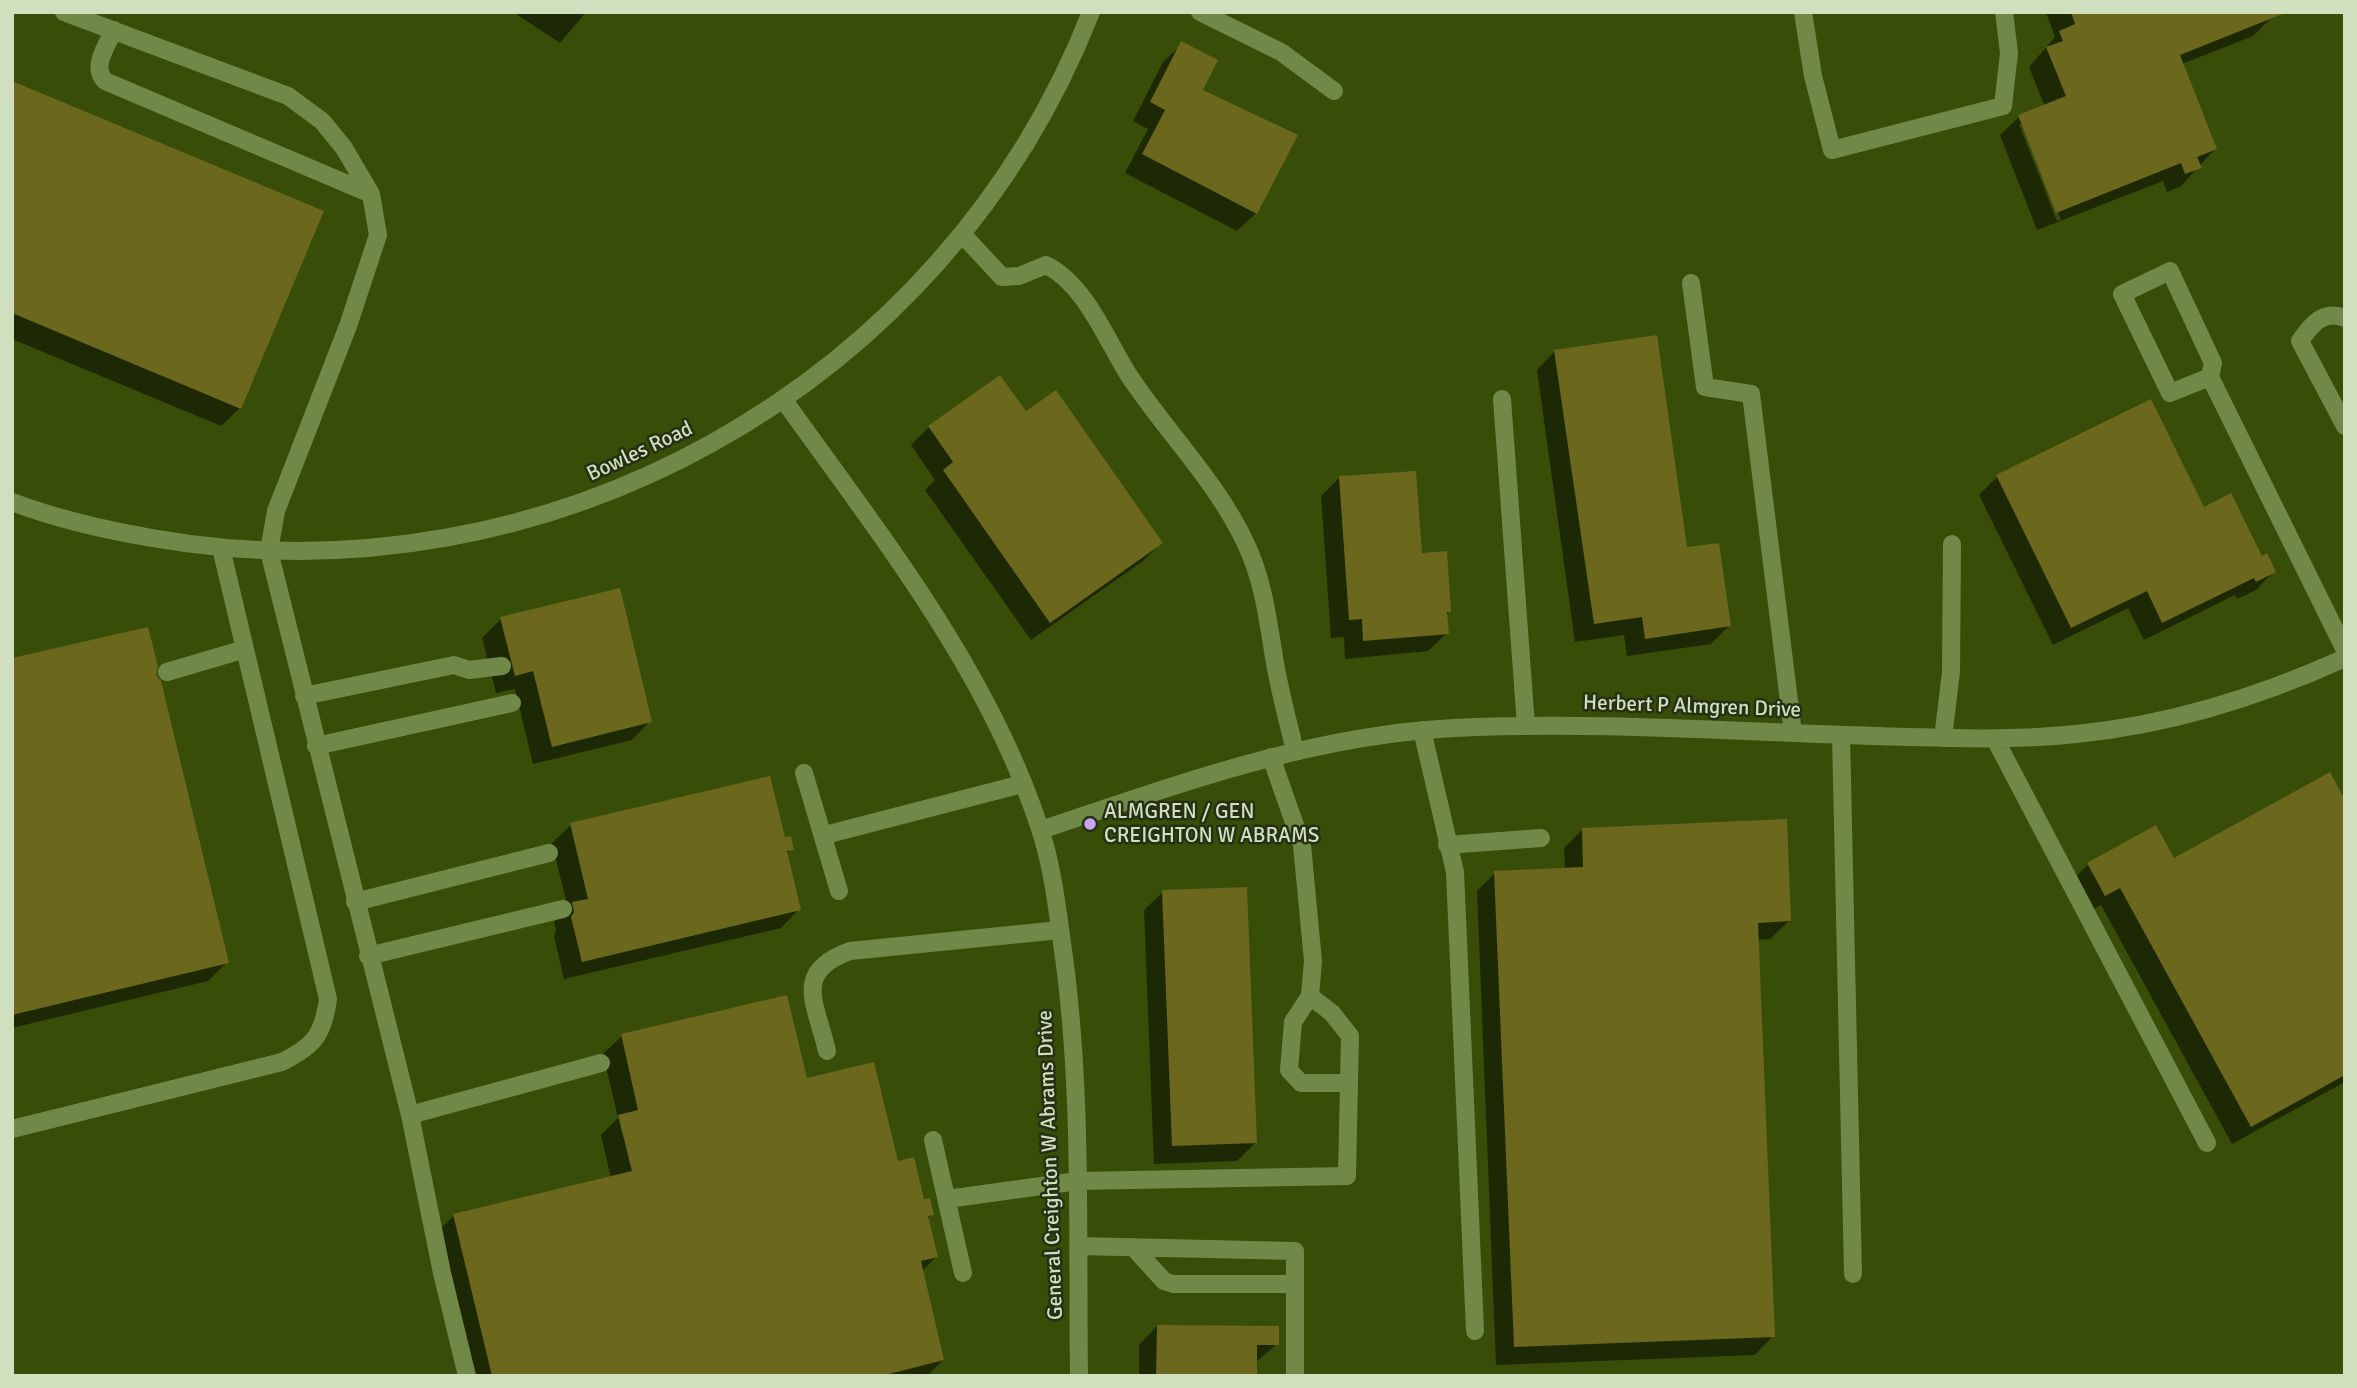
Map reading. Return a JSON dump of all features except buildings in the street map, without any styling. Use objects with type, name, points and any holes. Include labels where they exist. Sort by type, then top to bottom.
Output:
[{"type":"street","points":[[64,12],[296,102],[322,121],[344,148],[371,194],[378,235],[348,326],[276,511],[269,551],[368,956],[410,1115],[442,1273],[467,1376]]},
{"type":"street","name":"Bowles Road","points":[[12,502],[101,528],[221,548],[328,552],[445,540],[537,518],[669,468],[783,399],[880,323],[962,234],[1025,145],[1066,70],[1091,12]]},
{"type":"street","points":[[1200,12],[1281,52],[1334,91]]},
{"type":"street","points":[[1803,12],[1813,76],[1832,150],[2003,106],[2009,53],[2004,12]]},
{"type":"street","points":[[114,30],[98,66],[99,76],[105,82],[371,194]]},
{"type":"street","points":[[962,234],[1002,277],[1019,276],[1046,265],[1058,271],[1075,288],[1135,384],[1222,499],[1247,545],[1266,602],[1275,664],[1295,751]]},
{"type":"street","points":[[2210,377],[2170,393],[2122,294],[2170,271],[2213,363],[2210,377],[2345,650]]},
{"type":"street","points":[[1691,283],[1705,387],[1751,394],[1793,733]]},
{"type":"street","points":[[2345,318],[2336,314],[2315,320],[2300,341],[2345,426]]},
{"type":"street","name":"General Creighton W Abrams Drive","points":[[783,399],[922,594],[951,641],[1022,784],[1041,830],[1060,930],[1076,1056],[1079,1376]]},
{"type":"street","points":[[1502,399],[1526,726]]},
{"type":"street","points":[[1943,738],[1951,672],[1952,544]]},
{"type":"street","points":[[12,1129],[282,1062],[307,1049],[325,1024],[328,999],[221,548]]},
{"type":"street","points":[[167,672],[245,649]]},
{"type":"street","name":"Herbert P Almgren Drive","points":[[1041,830],[1271,757],[1359,737],[1422,730],[1526,726],[1995,739],[2079,734],[2187,715],[2258,694],[2345,658]]},
{"type":"street","points":[[304,696],[454,665],[469,670],[502,666]]},
{"type":"street","points":[[316,746],[512,703]]},
{"type":"street","points":[[1422,730],[1455,872],[1475,1331]]},
{"type":"street","points":[[1841,735],[1853,1274]]},
{"type":"street","points":[[1995,739],[2207,1143]]},
{"type":"street","points":[[1271,757],[1302,845],[1313,961],[1310,996],[1293,1023],[1289,1070],[1301,1083],[1349,1083]]},
{"type":"street","points":[[804,773],[825,835],[839,891]]},
{"type":"street","points":[[825,835],[1022,784]]},
{"type":"street","points":[[1447,845],[1541,838]]},
{"type":"street","points":[[355,902],[549,853]]},
{"type":"street","points":[[368,956],[563,909]]},
{"type":"street","points":[[827,1051],[811,984],[817,968],[829,958],[850,951],[1060,930]]},
{"type":"street","points":[[947,1199],[1078,1181],[1347,1176],[1350,1036],[1332,1013],[1310,996]]},
{"type":"street","points":[[410,1115],[601,1063]]},
{"type":"street","points":[[933,1140],[963,1273]]},
{"type":"street","points":[[1078,1246],[1295,1251],[1295,1376]]},
{"type":"street","points":[[1133,1247],[1164,1281],[1173,1284],[1295,1284]]},
{"type":"place","name":"ALMGREN / GEN CREIGHTON W ABRAMS","points":[[1090,824]]}]
